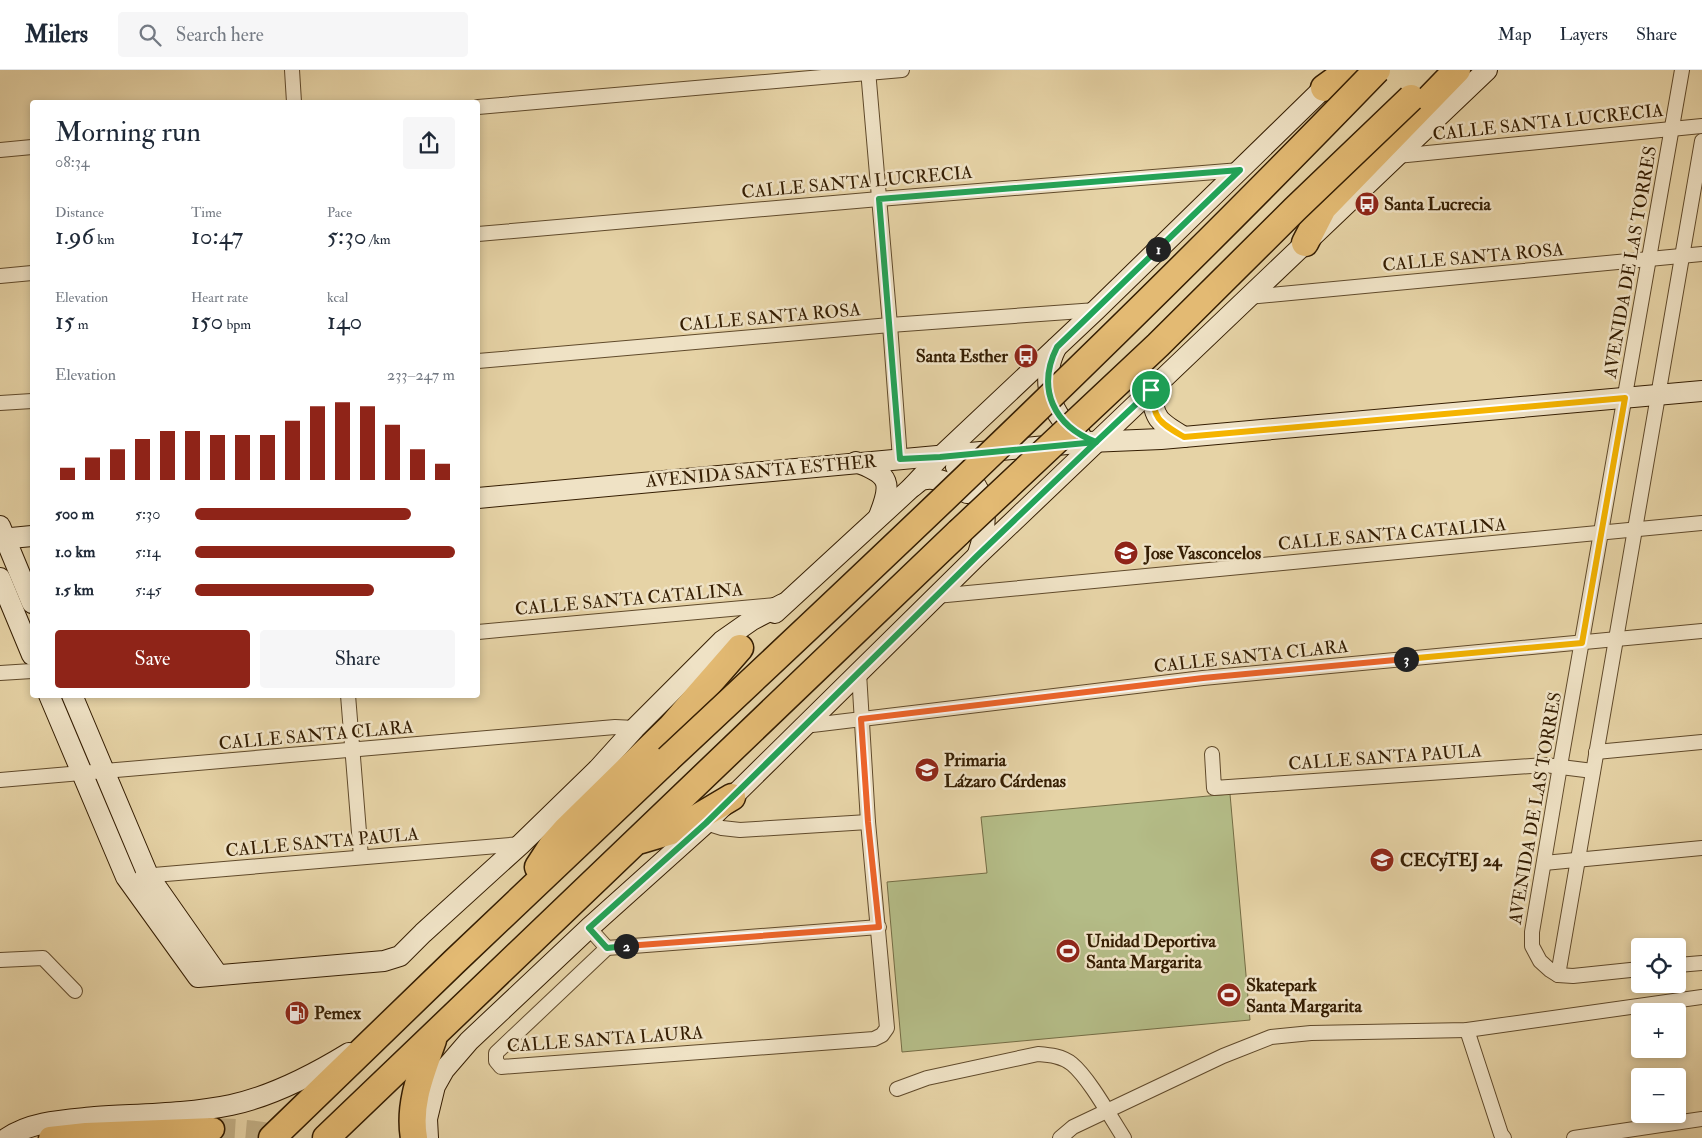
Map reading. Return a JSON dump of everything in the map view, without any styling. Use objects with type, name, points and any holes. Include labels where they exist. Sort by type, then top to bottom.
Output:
[{"type":"highway","points":[[1333,79],[1349,70]]},
{"type":"highway","points":[[272,1138],[668,759],[884,557],[1102,347],[1269,182],[1377,70]]},
{"type":"highway","points":[[326,1138],[959,532],[1158,345],[1295,209],[1442,70]]},
{"type":"highway","points":[[1305,243],[1323,208],[1457,70]]},
{"type":"highway","points":[[509,911],[551,847],[671,727],[740,648]]},
{"type":"highway","points":[[638,841],[678,829],[732,797]]},
{"type":"highway","points":[[414,1138],[412,1116],[414,1100],[419,1079],[436,1033]]},
{"type":"main road","points":[[428,1138],[427,1119],[435,1086],[456,1053],[589,928],[706,823],[977,556],[1487,70]]},
{"type":"main road","points":[[912,487],[940,457],[1096,310],[1333,79]]},
{"type":"main road","points":[[1057,347],[1049,366],[1048,383],[1050,398],[1060,418],[1076,432],[1096,442]]},
{"type":"main road","points":[[1048,383],[1067,409],[1076,415],[1090,419],[1105,419],[1125,415]]},
{"type":"main road","points":[[1151,390],[1153,410],[1161,424],[1184,437]]},
{"type":"main road","name":"AVENIDA SANTA ESTHER","points":[[480,498],[856,462],[940,457],[1096,442],[1184,437],[1702,391]]},
{"type":"main road","points":[[940,457],[959,468],[974,483],[983,502],[986,517],[985,533],[977,556]]},
{"type":"main road","points":[[856,462],[873,468],[886,481],[888,492],[878,517]]},
{"type":"main road","points":[[740,648],[783,604],[878,517],[923,479],[953,484],[973,496],[986,517]]},
{"type":"main road","points":[[30,536],[2,535],[30,598]]},
{"type":"main road","points":[[0,578],[30,651]]},
{"type":"main road","points":[[50,698],[126,877],[198,977],[384,961],[400,956],[406,951],[423,933],[521,844],[598,769],[635,728],[722,641],[752,620],[783,604]]},
{"type":"main road","points":[[73,698],[148,875],[218,975]]},
{"type":"main road","points":[[7,1138],[38,1124],[80,1118],[204,1109],[258,1098],[322,1070],[376,1037]]},
{"type":"main road","points":[[50,1138],[86,1134],[213,1130]]},
{"type":"street","points":[[292,70],[294,100]]},
{"type":"street","points":[[480,107],[902,70]]},
{"type":"street","name":"AVENIDA DE LAS TORRES","points":[[1558,975],[1540,961],[1532,946],[1532,932],[1682,70]]},
{"type":"street","points":[[868,72],[900,459]]},
{"type":"street","name":"CALLE SANTA LUCRECIA","points":[[1397,156],[1702,126]]},
{"type":"street","points":[[1631,970],[1573,976],[1558,975],[1702,141]]},
{"type":"street","points":[[0,150],[30,147]]},
{"type":"street","name":"CALLE SANTA LUCRECIA","points":[[480,234],[1240,170]]},
{"type":"street","name":"CALLE SANTA ROSA","points":[[1248,298],[1702,254]]},
{"type":"street","points":[[0,276],[30,273]]},
{"type":"street","name":"CALLE SANTA ROSA","points":[[480,361],[890,325],[1096,310]]},
{"type":"street","points":[[0,404],[30,401]]},
{"type":"street","name":"CALLE SANTA CATALINA","points":[[936,596],[1702,523]]},
{"type":"street","name":"CALLE SANTA CATALINA","points":[[480,632],[783,604]]},
{"type":"street","name":"CALLE SANTA CLARA","points":[[804,726],[1203,678],[1702,631]]},
{"type":"street","points":[[0,673],[30,671]]},
{"type":"street","points":[[589,928],[607,948],[879,927],[868,822],[859,674]]},
{"type":"street","points":[[348,698],[361,857]]},
{"type":"street","name":"CALLE SANTA CLARA","points":[[0,780],[615,727],[635,728]]},
{"type":"street","points":[[1596,752],[1702,742]]},
{"type":"street","name":"CALLE SANTA PAULA","points":[[1212,754],[1214,788],[1545,765],[1593,771]]},
{"type":"street","points":[[706,823],[722,828],[740,830],[868,822]]},
{"type":"street","name":"CALLE SANTA PAULA","points":[[126,877],[521,844]]},
{"type":"street","points":[[1544,863],[1702,848]]},
{"type":"street","name":"CALLE SANTA LAURA","points":[[607,948],[496,1053],[496,1061],[501,1067],[874,1039],[882,1035],[887,1028],[879,927]]},
{"type":"street","points":[[0,960],[43,958],[75,991]]},
{"type":"street","points":[[1686,964],[1702,963]]},
{"type":"street","points":[[1060,1138],[1073,1127],[1223,1056],[1271,1037],[1311,1033],[1467,1030],[1702,997]]},
{"type":"street","points":[[1467,1030],[1501,1134],[1504,1138]]},
{"type":"street","points":[[897,1089],[927,1078],[1038,1054],[1054,1056],[1071,1063],[1085,1079],[1124,1138]]},
{"type":"street","points":[[1574,1138],[1702,1119]]},
{"type":"green space","name":"Unidad Deportiva Santa Margarita","points":[[1230,794],[1250,1020],[902,1052],[887,882],[987,873],[981,817]]},
{"type":"tunnel","points":[[213,1129],[259,1132],[286,1138]]},
{"type":"place","name":"Santa Lucrecia","points":[[1367,204]]},
{"type":"place","name":"Santa Esther","points":[[1026,356]]},
{"type":"place","name":"Jose Vasconcelos","points":[[1126,553]]},
{"type":"place","name":"Primaria Lázaro Cárdenas","points":[[927,770]]},
{"type":"place","name":"CECyTEJ 24","points":[[1382,860]]},
{"type":"place","name":"Unidad Deportiva Santa Margarita","points":[[1068,951]]},
{"type":"place","name":"Skatepark Santa Margarita","points":[[1229,995]]},
{"type":"place","name":"Pemex","points":[[297,1013]]},
{"type":"route","points":[[1151,390],[1096,442],[900,459],[879,199],[1240,170],[1057,347],[1052,356],[1049,366],[1048,388],[1054,409],[1067,426],[1085,438],[1096,442],[977,556],[706,823],[589,928],[607,948],[879,927],[868,822],[861,719],[1203,678],[1582,643],[1625,398],[1184,437],[1161,424],[1153,410],[1151,390]]}]
